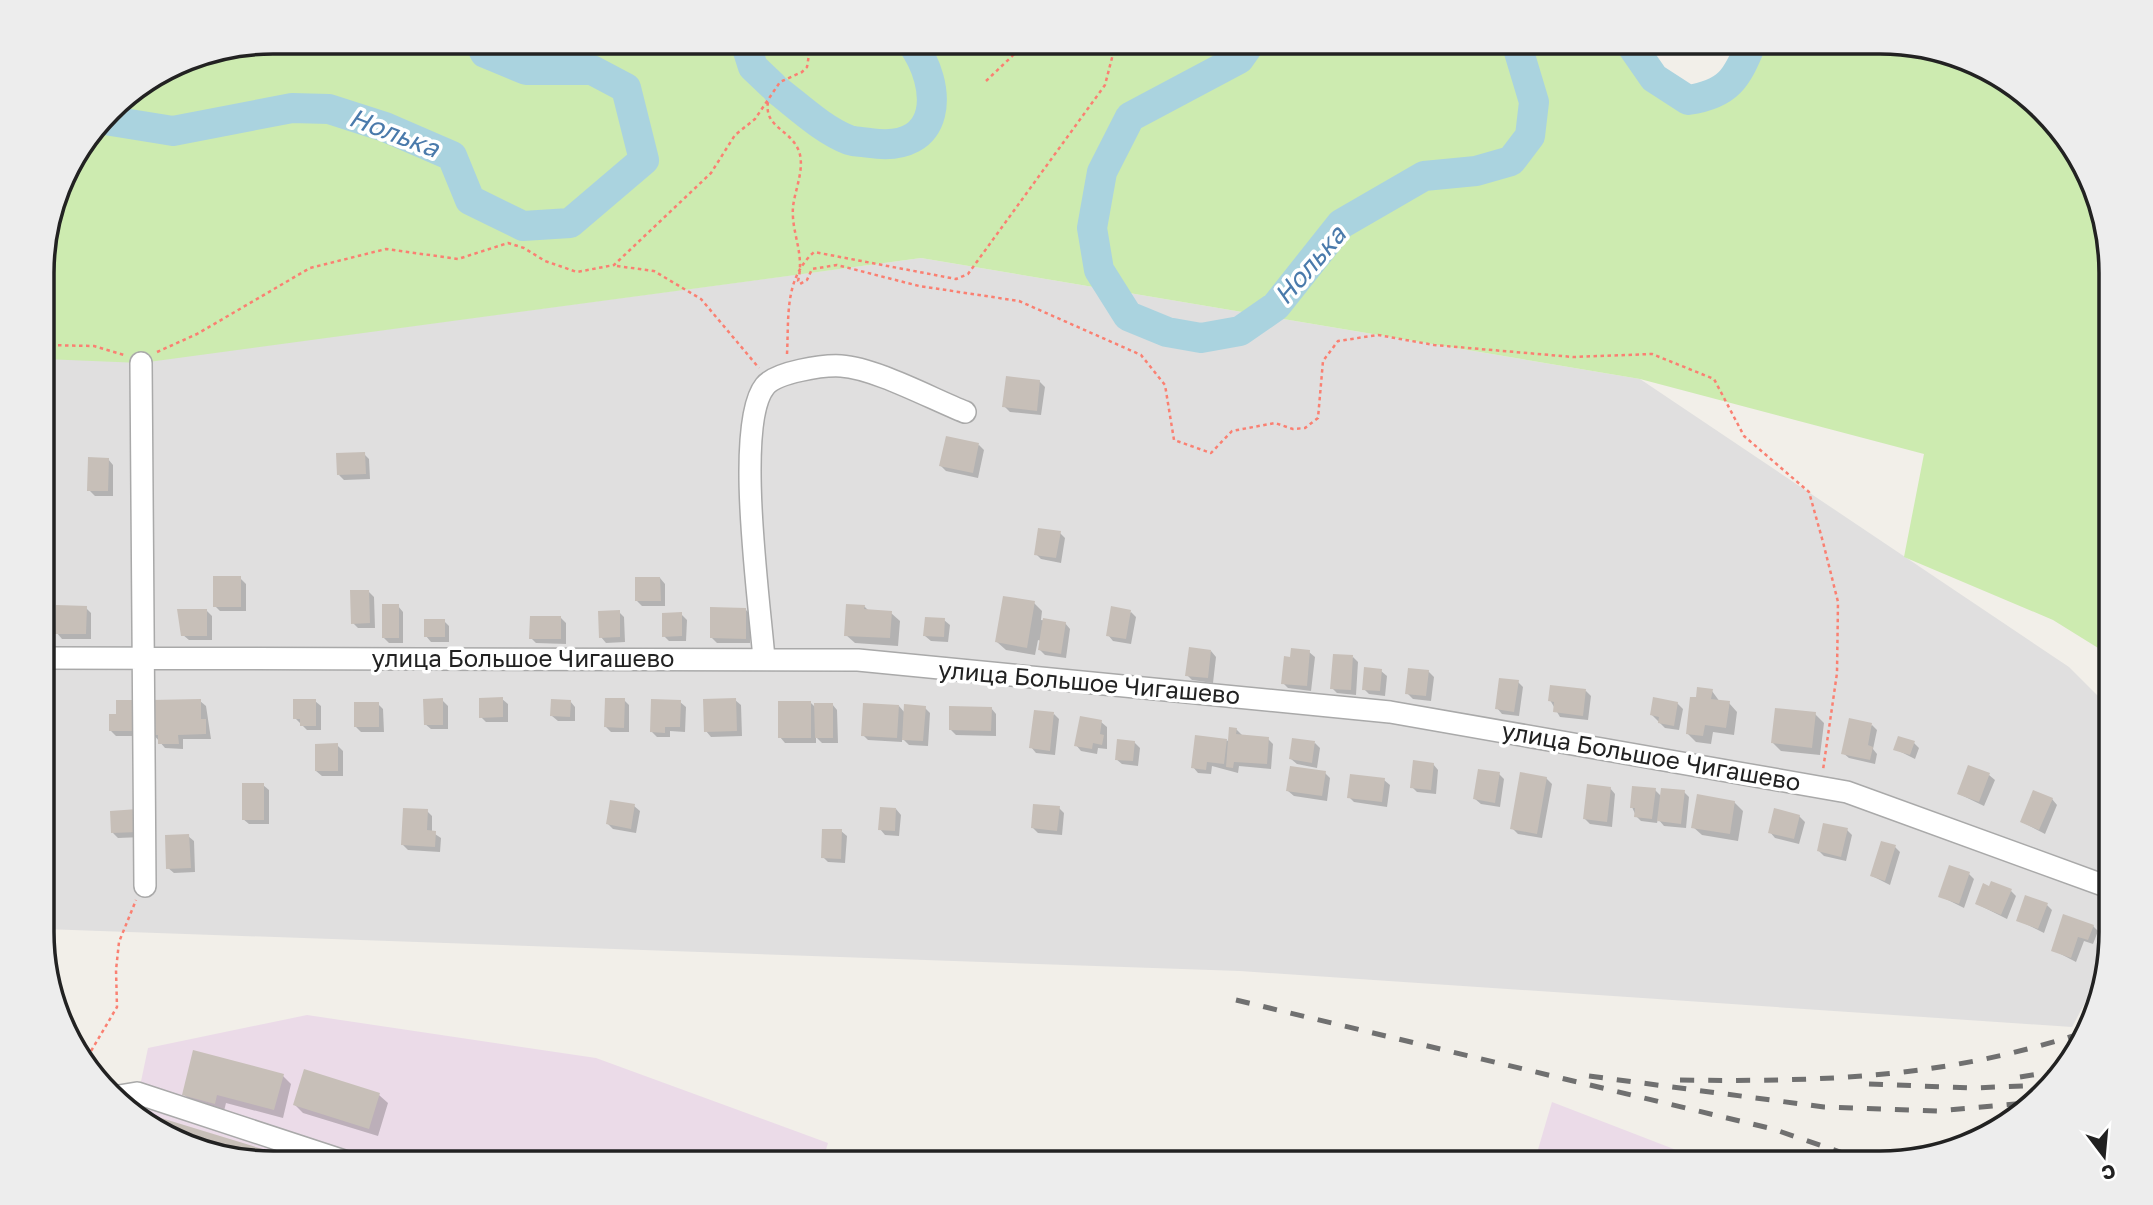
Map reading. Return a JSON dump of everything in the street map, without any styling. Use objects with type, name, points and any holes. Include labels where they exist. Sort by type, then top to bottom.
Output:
[{"type":"street","points":[[141,363],[145,886]]},
{"type":"street","points":[[764,659],[749,488],[751,425],[762,388],[770,380],[783,374],[841,366],[882,377],[965,412]]},
{"type":"street","name":"улица Большое Чигашево","points":[[54,658],[858,660],[1390,712],[1847,792],[2098,884]]},
{"type":"street","points":[[128,1095],[136,1093],[313,1151]]},
{"type":"path","points":[[614,265],[711,173],[735,135],[755,119],[780,82],[807,66],[809,54]]},
{"type":"path","points":[[986,80],[1014,54]]},
{"type":"path","points":[[54,345],[94,346],[117,351],[141,363],[164,348],[197,334],[310,268],[386,249],[457,260],[508,243],[524,248],[545,261],[577,272],[614,265],[654,271],[701,299],[770,380],[787,359],[789,295],[801,264],[814,252],[956,279],[968,274],[1105,85],[1113,54]]},
{"type":"path","points":[[768,102],[766,111],[772,124],[793,141],[801,160],[793,209],[801,264],[797,281],[800,284],[807,281],[812,269],[837,265],[919,286],[1019,301],[1063,319],[1099,338],[1141,355],[1165,385],[1174,440],[1211,453],[1232,431],[1275,423],[1293,429],[1306,428],[1318,418],[1323,361],[1338,341],[1378,335],[1434,345],[1573,357],[1652,354],[1714,380],[1744,436],[1809,492],[1826,554],[1838,601],[1837,649],[1821,787]]},
{"type":"path","points":[[90,1052],[117,1007],[116,970],[119,942],[145,886]]},
{"type":"shaded area","points":[[921,258],[1640,379],[2069,667],[2098,696],[2098,946],[2095,974],[2089,995],[2072,1027],[1240,971],[54,929],[54,358],[141,362]]},
{"type":"shaded area","points":[[307,1015],[596,1058],[828,1143],[826,1151],[245,1149],[190,1134],[164,1121],[137,1102],[148,1048]]},
{"type":"shaded area","points":[[1552,1102],[1677,1150],[1538,1150]]},
{"type":"green space","points":[[274,54],[1637,54],[1654,78],[1689,100],[1723,89],[1736,75],[1746,54],[1908,56],[1963,71],[1989,84],[2035,118],[2069,164],[2087,203],[2095,231],[2098,259],[2098,648],[2053,620],[1904,557],[1924,454],[1640,379],[921,258],[141,363],[54,359],[56,245],[66,203],[91,152],[129,109],[152,91],[177,77],[231,58]]},
{"type":"building","points":[[1006,376],[1040,380],[1037,411],[1002,407]]},
{"type":"building","points":[[946,436],[979,443],[973,473],[939,466]]},
{"type":"building","points":[[365,452],[366,474],[337,475],[336,453]]},
{"type":"building","points":[[88,457],[109,458],[108,491],[87,491]]},
{"type":"building","points":[[1038,528],[1061,531],[1056,558],[1034,555]]},
{"type":"building","points":[[213,576],[241,576],[241,607],[213,607]]},
{"type":"building","points":[[635,577],[660,577],[661,601],[635,601]]},
{"type":"building","points":[[350,590],[369,590],[370,623],[351,624]]},
{"type":"building","points":[[1003,596],[1035,601],[1027,648],[995,642]]},
{"type":"building","points":[[382,604],[399,604],[399,638],[382,638]]},
{"type":"building","points":[[846,604],[865,605],[864,609],[892,611],[890,638],[844,636]]},
{"type":"building","points":[[56,605],[87,606],[86,634],[55,634]]},
{"type":"building","points":[[1111,606],[1131,610],[1126,639],[1106,636]]},
{"type":"building","points":[[710,607],[746,608],[746,639],[710,638]]},
{"type":"building","points":[[177,609],[207,609],[207,636],[181,636]]},
{"type":"building","points":[[620,610],[620,637],[599,638],[598,611]]},
{"type":"building","points":[[682,612],[682,636],[662,637],[662,613]]},
{"type":"building","points":[[530,616],[561,616],[561,639],[529,639]]},
{"type":"building","points":[[925,617],[945,618],[944,637],[923,636]]},
{"type":"building","points":[[1043,618],[1066,622],[1061,654],[1038,650]]},
{"type":"building","points":[[424,619],[445,619],[445,637],[424,637]]},
{"type":"building","points":[[1189,647],[1211,650],[1208,678],[1185,676]]},
{"type":"building","points":[[1291,648],[1310,650],[1307,686],[1281,684],[1284,656],[1290,657]]},
{"type":"building","points":[[1333,654],[1353,655],[1351,690],[1330,689]]},
{"type":"building","points":[[1364,667],[1382,669],[1380,691],[1362,690]]},
{"type":"building","points":[[1408,668],[1429,670],[1426,696],[1405,694]]},
{"type":"building","points":[[1499,678],[1519,680],[1514,712],[1495,709]]},
{"type":"building","points":[[1550,685],[1586,689],[1583,716],[1553,712],[1554,702],[1548,701]]},
{"type":"building","points":[[1697,687],[1713,689],[1711,699],[1730,701],[1726,728],[1705,725],[1703,736],[1686,734],[1690,697],[1696,697]]},
{"type":"building","points":[[503,697],[503,717],[479,718],[479,698]]},
{"type":"building","points":[[1653,697],[1678,702],[1674,726],[1658,723],[1659,717],[1650,715]]},
{"type":"building","points":[[443,698],[443,725],[424,725],[423,699]]},
{"type":"building","points":[[605,698],[625,698],[624,728],[604,727]]},
{"type":"building","points":[[736,698],[737,731],[704,732],[703,699]]},
{"type":"building","points":[[201,699],[201,719],[206,719],[206,734],[178,735],[179,744],[158,744],[158,735],[151,735],[151,700]]},
{"type":"building","points":[[293,699],[316,699],[316,726],[300,726],[300,719],[293,719]]},
{"type":"building","points":[[551,699],[571,700],[570,717],[550,716]]},
{"type":"building","points":[[651,699],[681,700],[680,727],[665,727],[665,733],[650,732]]},
{"type":"building","points":[[116,700],[133,700],[134,731],[109,731],[109,714],[116,714]]},
{"type":"building","points":[[778,701],[811,701],[811,738],[778,738]]},
{"type":"building","points":[[354,702],[379,702],[379,727],[354,727]]},
{"type":"building","points":[[814,703],[833,703],[833,738],[815,738]]},
{"type":"building","points":[[863,703],[899,705],[897,738],[861,736]]},
{"type":"building","points":[[904,704],[926,706],[923,741],[902,740]]},
{"type":"building","points":[[949,706],[992,707],[991,731],[949,730]]},
{"type":"building","points":[[1775,708],[1816,712],[1812,748],[1771,743]]},
{"type":"building","points":[[1034,710],[1054,712],[1050,751],[1029,748]]},
{"type":"building","points":[[1080,716],[1102,720],[1102,745],[1093,743],[1092,749],[1074,746]]},
{"type":"building","points":[[1849,718],[1872,723],[1868,745],[1873,747],[1870,760],[1841,754]]},
{"type":"building","points":[[1229,727],[1237,728],[1236,734],[1269,737],[1267,764],[1234,762],[1233,768],[1226,767]]},
{"type":"building","points":[[1195,735],[1227,739],[1224,764],[1207,762],[1206,770],[1191,768]]},
{"type":"building","points":[[1898,736],[1915,741],[1910,755],[1893,750]]},
{"type":"building","points":[[1292,738],[1315,741],[1312,763],[1289,759]]},
{"type":"building","points":[[1117,739],[1135,741],[1133,761],[1115,760]]},
{"type":"building","points":[[338,743],[338,771],[315,771],[315,744]]},
{"type":"building","points":[[1413,760],[1434,763],[1431,790],[1410,788]]},
{"type":"building","points":[[1968,765],[1990,773],[1979,802],[1957,794]]},
{"type":"building","points":[[1290,766],[1326,771],[1322,796],[1286,791]]},
{"type":"building","points":[[1478,769],[1500,772],[1495,803],[1473,799]]},
{"type":"building","points":[[1520,772],[1547,777],[1537,834],[1510,829]]},
{"type":"building","points":[[1350,774],[1385,778],[1382,802],[1347,798]]},
{"type":"building","points":[[242,783],[264,783],[264,820],[242,820]]},
{"type":"building","points":[[1587,784],[1611,787],[1607,822],[1583,819]]},
{"type":"building","points":[[1632,786],[1656,788],[1652,819],[1634,817],[1635,808],[1630,808]]},
{"type":"building","points":[[1661,788],[1685,790],[1681,824],[1657,821]]},
{"type":"building","points":[[2033,790],[2053,798],[2039,830],[2020,822]]},
{"type":"building","points":[[1697,794],[1735,801],[1730,834],[1691,828]]},
{"type":"building","points":[[610,800],[635,804],[631,829],[606,824]]},
{"type":"building","points":[[1033,804],[1060,806],[1057,831],[1031,828]]},
{"type":"building","points":[[880,807],[896,808],[895,831],[878,830]]},
{"type":"building","points":[[403,808],[428,809],[427,830],[436,831],[435,847],[401,845]]},
{"type":"building","points":[[1774,808],[1800,815],[1794,839],[1768,833]]},
{"type":"building","points":[[138,809],[139,832],[111,833],[110,811]]},
{"type":"building","points":[[1823,823],[1848,828],[1841,857],[1817,851]]},
{"type":"building","points":[[822,829],[842,829],[841,859],[821,858]]},
{"type":"building","points":[[189,834],[191,868],[166,869],[165,835]]},
{"type":"building","points":[[1881,841],[1896,845],[1885,881],[1870,876]]},
{"type":"building","points":[[1949,865],[1970,872],[1959,904],[1938,897]]},
{"type":"building","points":[[1991,881],[2012,889],[2001,915],[1975,904],[1983,883],[1989,886]]},
{"type":"building","points":[[2025,895],[2048,903],[2038,929],[2016,921]]},
{"type":"building","points":[[2063,914],[2094,925],[2088,940],[2078,937],[2071,958],[2051,951]]},
{"type":"building","points":[[193,1050],[284,1074],[274,1110],[217,1095],[215,1104],[182,1095]]},
{"type":"building","points":[[304,1069],[380,1093],[369,1129],[293,1105]]},
{"type":"building","points":[[158,1117],[267,1151],[217,1143],[190,1134]]},
{"type":"waterway","name":"Нолька","points":[[116,122],[173,131],[292,108],[329,109],[385,127],[452,156],[470,200],[523,226],[570,223],[644,160],[626,88],[592,70],[526,70],[487,54]]},
{"type":"waterway","name":"Нолька","points":[[749,54],[753,67],[773,86]]},
{"type":"waterway","name":"Нолька","points":[[777,90],[839,136],[849,140],[894,144],[912,138],[924,128],[930,114],[932,97],[929,78],[918,54]]},
{"type":"waterway","name":"Нолька","points":[[1243,54],[1239,59],[1130,117],[1102,172],[1092,228],[1099,270],[1128,316],[1167,332],[1201,338],[1240,331],[1276,306],[1341,224],[1424,176],[1476,171],[1511,161],[1530,136],[1534,102],[1520,54]]},
{"type":"waterway","name":"Нолька","points":[[1637,54],[1654,78],[1688,100],[1722,89],[1736,75],[1746,54]]},
{"type":"railway","points":[[1236,1000],[1773,1129],[1834,1150]]},
{"type":"railway","points":[[1680,1080],[1785,1080],[1885,1074],[1984,1059],[2072,1036]]},
{"type":"railway","points":[[2020,1077],[2047,1073]]},
{"type":"railway","points":[[1589,1076],[1824,1107],[1937,1111],[2014,1104]]},
{"type":"railway","points":[[1869,1084],[1973,1088],[2036,1085]]}]
